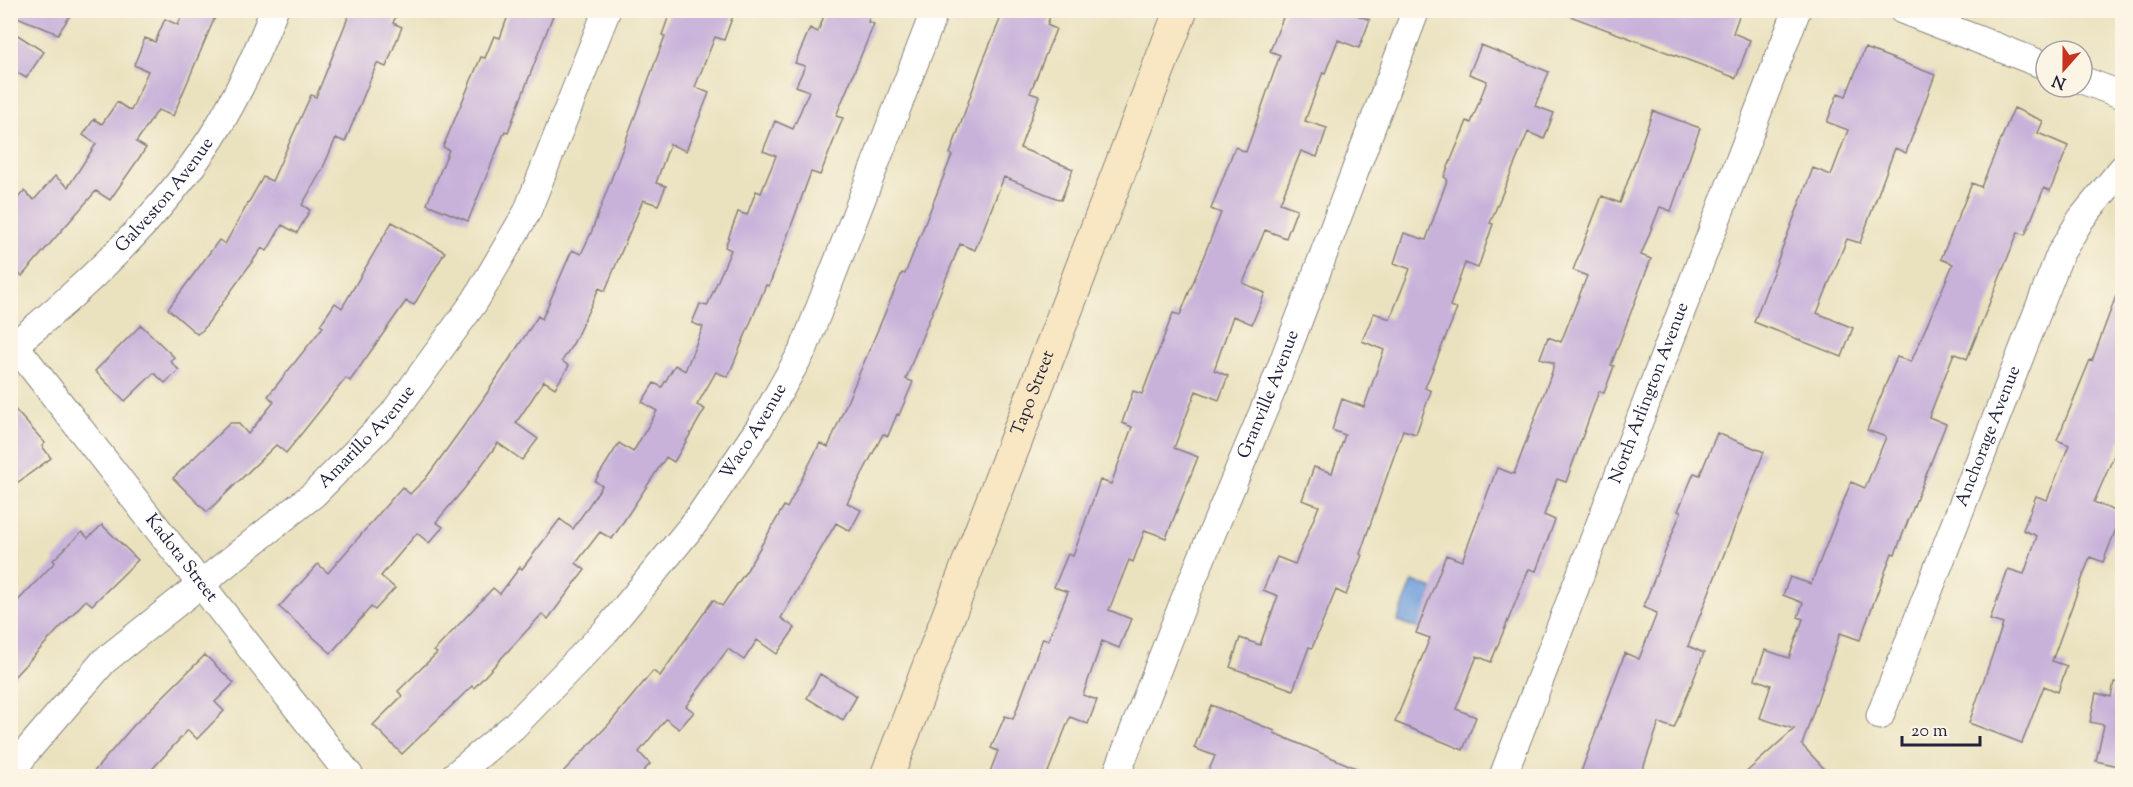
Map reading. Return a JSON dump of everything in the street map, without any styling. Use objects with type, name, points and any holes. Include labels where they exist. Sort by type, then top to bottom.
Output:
[{"type":"street","name":"Galveston Avenue","points":[[12,344],[99,269],[154,213],[212,137],[254,62],[274,10]]},
{"type":"street","name":"Amarillo Avenue","points":[[10,775],[26,752],[104,661],[202,586],[314,494],[392,415],[475,301],[527,212],[607,10]]},
{"type":"street","name":"Waco Avenue","points":[[454,777],[513,727],[606,632],[696,521],[759,428],[804,348],[935,10]]},
{"type":"street","name":"Tapo Street","points":[[887,777],[1181,10]]},
{"type":"street","name":"Granville Avenue","points":[[1116,777],[1189,588],[1273,388],[1416,10]]},
{"type":"street","name":"North Arlington Avenue","points":[[1503,777],[1797,10]]},
{"type":"street","points":[[1902,10],[2034,61]]},
{"type":"street","points":[[2094,85],[2122,96]]},
{"type":"street","name":"Anchorage Avenue","points":[[1880,716],[2060,254],[2081,219],[2122,169]]},
{"type":"street","name":"Kadota Street","points":[[12,344],[350,777]]},
{"type":"water","points":[[1413,581],[1433,589],[1419,629],[1397,621]]},
{"type":"building","points":[[10,10],[74,10],[58,34],[10,14]]},
{"type":"building","points":[[184,10],[218,10],[173,116],[158,110],[136,142],[146,148],[110,200],[96,191],[22,276],[10,266],[10,207],[24,191],[34,200],[55,176],[68,187],[96,144],[83,135],[94,119],[102,124],[117,102],[131,111],[148,71],[134,65],[145,38],[155,42],[165,19],[178,25]]},
{"type":"building","points":[[351,10],[398,10],[393,23],[402,27],[386,67],[377,63],[345,142],[336,138],[322,170],[302,205],[310,210],[297,233],[282,225],[267,251],[262,248],[203,330],[197,334],[168,309],[219,240],[225,244],[263,177],[272,181],[311,95],[316,97]]},
{"type":"building","points":[[510,10],[555,10],[508,132],[505,131],[468,221],[427,204],[449,150],[443,147],[481,57],[485,58],[494,36],[500,38]]},
{"type":"building","points":[[671,10],[735,10],[724,40],[715,37],[695,87],[709,93],[686,151],[670,144],[656,183],[666,186],[658,205],[643,200],[605,291],[599,288],[574,342],[562,361],[569,366],[555,388],[544,381],[516,423],[538,439],[522,460],[498,443],[436,522],[443,527],[429,543],[417,533],[381,576],[395,588],[375,610],[371,607],[331,653],[279,607],[318,564],[328,573],[402,487],[410,494],[426,478],[481,402],[538,316],[542,319],[572,250],[581,254],[591,233],[665,36],[662,35]]},
{"type":"building","points":[[826,10],[872,10],[868,22],[874,24],[836,116],[843,118],[820,175],[811,172],[769,286],[766,285],[728,377],[716,372],[697,405],[705,409],[674,462],[666,457],[612,539],[600,532],[576,563],[585,570],[548,619],[542,614],[474,688],[472,686],[402,754],[373,725],[402,696],[398,691],[437,653],[434,651],[493,588],[500,594],[560,519],[573,529],[602,486],[595,481],[619,443],[633,452],[657,411],[642,402],[654,383],[662,387],[675,365],[685,371],[703,327],[692,323],[700,304],[707,306],[731,250],[725,247],[738,212],[747,215],[756,191],[761,193],[776,156],[763,151],[775,121],[793,129],[809,91],[796,86],[805,66],[795,63],[810,28],[818,32]]},
{"type":"building","points":[[1004,10],[1052,10],[1047,25],[1056,29],[1030,93],[1039,96],[1020,148],[1073,169],[1061,200],[1004,177],[975,250],[960,244],[906,379],[913,382],[899,415],[897,414],[888,436],[883,434],[847,503],[861,510],[850,531],[836,523],[781,618],[795,628],[777,654],[757,640],[744,660],[728,649],[686,706],[694,712],[679,729],[666,719],[639,752],[650,764],[638,777],[558,777],[609,724],[653,671],[660,676],[713,600],[722,606],[747,570],[784,506],[787,508],[820,443],[828,447],[902,273],[905,274],[952,155],[950,154],[981,66]]},
{"type":"building","points":[[1286,10],[1345,10],[1370,20],[1359,48],[1338,40],[1325,73],[1323,72],[1305,121],[1327,128],[1317,157],[1301,151],[1280,203],[1297,209],[1286,238],[1265,230],[1243,283],[1265,293],[1252,324],[1233,316],[1214,370],[1228,376],[1219,400],[1196,391],[1174,448],[1198,457],[1166,538],[1145,530],[1133,562],[1129,560],[1109,610],[1131,619],[1119,648],[1102,641],[1083,695],[1097,700],[1088,724],[1070,717],[1046,777],[988,777],[998,751],[991,748],[1005,716],[1013,719],[1043,638],[1048,640],[1068,592],[1054,587],[1068,554],[1073,556],[1100,480],[1111,484],[1132,427],[1122,423],[1133,391],[1142,394],[1173,313],[1180,315],[1221,213],[1211,209],[1235,147],[1246,152],[1280,55],[1270,51]]},
{"type":"building","points":[[1562,10],[1741,10],[1733,33],[1750,40],[1736,78],[1562,13]]},
{"type":"building","points":[[10,30],[44,52],[26,78],[10,68]]},
{"type":"building","points":[[1481,45],[1549,72],[1535,106],[1554,113],[1544,139],[1528,132],[1490,223],[1493,224],[1478,268],[1465,263],[1450,306],[1457,309],[1425,388],[1431,391],[1416,434],[1403,430],[1360,554],[1362,555],[1346,595],[1336,590],[1312,648],[1309,647],[1293,690],[1230,667],[1240,638],[1260,645],[1278,596],[1263,590],[1277,557],[1295,564],[1319,506],[1302,500],[1314,467],[1332,473],[1345,435],[1332,430],[1342,399],[1364,407],[1384,350],[1362,341],[1374,313],[1390,319],[1410,269],[1394,263],[1404,233],[1426,240],[1446,183],[1447,179],[1444,177],[1467,121],[1471,123],[1487,81],[1469,74]]},
{"type":"building","points":[[1865,48],[1935,75],[1906,153],[1895,148],[1860,243],[1847,239],[1817,313],[1853,328],[1842,357],[1754,322],[1813,168],[1831,175],[1848,130],[1827,122],[1838,93],[1846,96]]},
{"type":"building","points":[[2014,108],[2043,121],[2038,133],[2068,146],[2050,191],[2044,188],[2025,235],[2018,232],[1967,359],[1954,353],[1929,417],[1946,424],[1895,554],[1892,553],[1860,640],[1840,633],[1802,745],[1832,777],[1741,777],[1794,729],[1760,718],[1771,685],[1755,679],[1765,650],[1789,658],[1803,619],[1798,617],[1803,603],[1783,595],[1790,577],[1811,584],[1851,482],[1865,488],[1886,437],[1867,430],[1897,357],[1911,362],[1953,264],[1941,259],[1972,183],[1981,187]]},
{"type":"building","points":[[1653,111],[1700,128],[1671,211],[1660,207],[1641,255],[1651,259],[1611,365],[1614,366],[1604,393],[1599,391],[1566,482],[1557,479],[1544,515],[1555,520],[1536,571],[1529,569],[1491,662],[1477,656],[1456,709],[1476,717],[1463,750],[1395,722],[1430,638],[1416,633],[1446,555],[1462,561],[1497,468],[1514,474],[1552,372],[1554,363],[1540,358],[1548,337],[1561,342],[1587,276],[1573,270],[1602,196],[1620,203]]},
{"type":"building","points":[[392,222],[445,252],[414,305],[406,301],[350,381],[346,378],[286,453],[276,445],[207,512],[173,478],[230,423],[238,423],[248,434],[274,402],[268,396],[323,327],[320,325],[335,303],[342,308]]},
{"type":"building","points":[[2120,285],[2122,285],[2122,437],[2094,502],[2122,514],[2103,562],[2090,557],[2052,661],[2067,666],[2058,692],[2044,686],[2022,743],[1969,723],[2003,624],[1990,620],[2008,569],[2024,574],[2037,536],[2023,530],[2036,496],[2047,500],[2069,445],[2057,440],[2090,360],[2092,361]]},
{"type":"building","points":[[141,325],[174,357],[170,361],[179,370],[165,383],[154,373],[125,401],[95,371]]},
{"type":"building","points":[[10,404],[45,443],[42,446],[51,458],[10,488]]},
{"type":"building","points":[[1717,433],[1764,452],[1688,646],[1704,653],[1674,728],[1659,723],[1640,777],[1579,777],[1625,653],[1639,659],[1657,613],[1643,607],[1694,473],[1700,475]]},
{"type":"building","points":[[102,525],[138,560],[92,605],[86,600],[10,681],[10,609],[55,562],[53,560],[82,532],[88,538]]},
{"type":"building","points":[[205,655],[234,683],[215,702],[224,711],[197,739],[188,730],[145,777],[89,777],[134,725]]},
{"type":"building","points":[[820,674],[857,696],[843,720],[807,698]]},
{"type":"building","points":[[2114,682],[2122,683],[2122,767],[2096,761],[2104,725],[2090,722],[2096,693],[2111,697]]},
{"type":"building","points":[[1211,705],[1377,777],[1206,777],[1215,756],[1194,748]]}]
